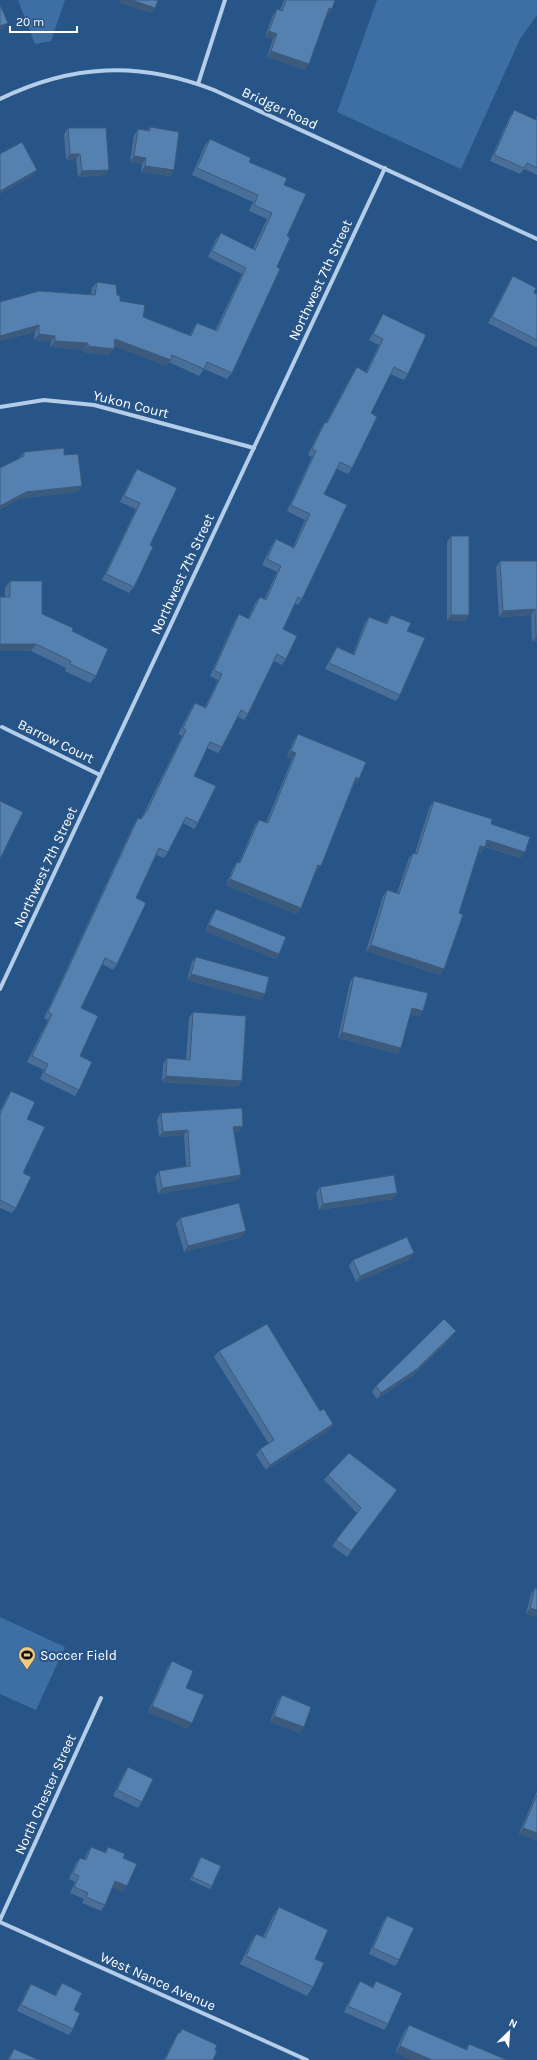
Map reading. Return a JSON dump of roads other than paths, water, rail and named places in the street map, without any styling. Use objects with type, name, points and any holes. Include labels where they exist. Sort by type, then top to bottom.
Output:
[{"type":"street","points":[[198,84],[225,0]]},
{"type":"street","name":"Bridger Road","points":[[0,99],[45,80],[91,71],[121,70],[149,72],[198,84],[385,168],[537,239]]},
{"type":"street","name":"Northwest 7th Street","points":[[0,989],[385,168]]},
{"type":"street","name":"Yukon Court","points":[[0,407],[44,400],[94,405],[254,448]]},
{"type":"street","name":"Barrow Court","points":[[2,727],[100,775]]},
{"type":"street","name":"North Chester Street","points":[[0,1921],[101,1698]]},
{"type":"street","name":"West Nance Avenue","points":[[0,1921],[307,2060]]},
{"type":"place","name":"Soccer Field","points":[[27,1670]]}]
